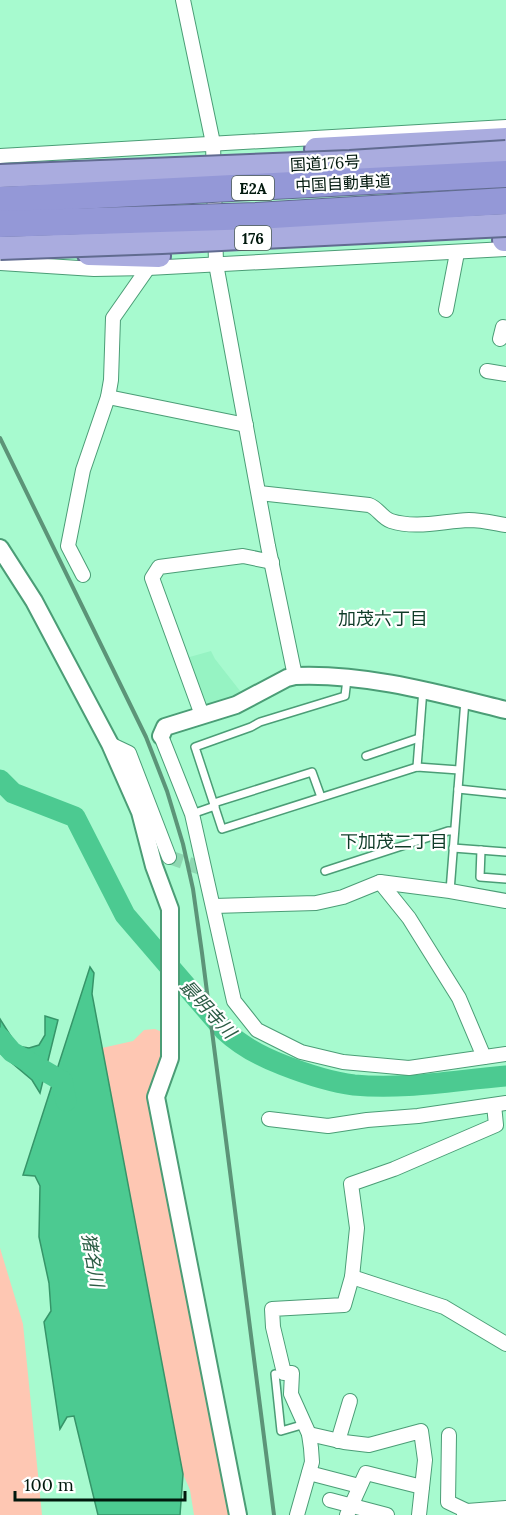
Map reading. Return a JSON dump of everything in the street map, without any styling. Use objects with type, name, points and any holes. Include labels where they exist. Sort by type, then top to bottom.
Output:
[{"type":"highway","points":[[0,170],[61,163],[506,138]]},
{"type":"highway","name":"国道176号","points":[[0,176],[350,162],[506,152]]},
{"type":"highway","name":"中国自動車道","points":[[0,200],[506,174]]},
{"type":"highway","name":"中国自動車道","points":[[0,224],[256,216],[506,201]]},
{"type":"highway","points":[[0,250],[159,256],[506,238]]},
{"type":"street","points":[[183,0],[213,143],[216,264],[258,493],[295,676]]},
{"type":"street","points":[[0,156],[506,127]]},
{"type":"street","points":[[0,263],[94,269],[148,268],[457,253],[506,238]]},
{"type":"street","points":[[446,310],[457,253]]},
{"type":"street","points":[[83,575],[68,546],[83,470],[108,397],[111,380],[113,318],[148,268]]},
{"type":"street","points":[[487,371],[506,374]]},
{"type":"street","points":[[108,397],[246,425]]},
{"type":"street","points":[[258,493],[369,505],[386,519],[396,522],[443,524],[472,520],[506,525]]},
{"type":"street","points":[[0,548],[34,601],[110,744],[140,812],[154,866],[170,909],[170,1058],[156,1097],[238,1515]]},
{"type":"street","points":[[202,715],[152,578],[159,567],[243,556],[272,562]]},
{"type":"street","points":[[506,710],[423,689],[347,679],[295,676],[236,705],[165,727],[162,736],[192,814],[234,1001],[257,1030],[301,1052],[343,1062],[409,1068],[506,1054]]},
{"type":"street","points":[[110,744],[129,753],[169,857]]},
{"type":"street","points":[[213,906],[316,903],[343,897],[380,882],[506,901]]},
{"type":"street","points":[[380,882],[409,918],[448,979],[459,998],[484,1057]]},
{"type":"street","points":[[269,1119],[328,1126],[367,1119],[418,1116],[500,1104],[496,1125],[394,1169],[351,1184],[357,1228],[352,1277],[344,1305],[272,1309],[273,1327],[284,1373],[292,1374],[291,1394],[307,1429],[312,1462],[298,1515]]},
{"type":"street","points":[[352,1277],[444,1306],[506,1344]]},
{"type":"street","points":[[338,1441],[350,1401]]},
{"type":"street","points":[[307,1429],[338,1441],[369,1445],[421,1431],[425,1460],[419,1515]]},
{"type":"street","points":[[449,1435],[448,1502],[466,1513],[506,1508]]},
{"type":"street","points":[[309,1473],[359,1486]]},
{"type":"street","points":[[349,1510],[366,1473],[422,1487]]},
{"type":"street","points":[[330,1500],[349,1510],[387,1515]]},
{"type":"lane","points":[[347,679],[345,696],[260,722],[195,747],[222,829],[417,767],[459,770]]},
{"type":"lane","points":[[417,767],[423,689]]},
{"type":"lane","points":[[450,891],[465,700]]},
{"type":"lane","points":[[366,756],[419,738]]},
{"type":"lane","points":[[192,814],[214,804],[312,772],[321,797]]},
{"type":"lane","points":[[458,789],[506,794]]},
{"type":"lane","points":[[324,871],[454,831]]},
{"type":"lane","points":[[453,848],[506,852]]},
{"type":"lane","points":[[481,850],[480,877],[506,879]]},
{"type":"lane","points":[[275,1374],[281,1431],[307,1429]]},
{"type":"shaded area","points":[[211,651],[244,696],[203,707],[186,658]]},
{"type":"shaded area","points":[[155,1029],[162,1032],[162,1059],[150,1094],[232,1515],[194,1515],[190,1490],[183,1474],[102,1048],[133,1041],[144,1030]]},
{"type":"shaded area","points":[[0,1248],[23,1324],[42,1515],[0,1515]]},
{"type":"water","points":[[90,967],[94,973],[92,994],[183,1474],[180,1515],[98,1515],[74,1416],[67,1417],[60,1429],[44,1322],[51,1311],[49,1283],[39,1237],[40,1186],[35,1176],[23,1175]]},
{"type":"water","points":[[45,1016],[58,1020],[40,1093],[32,1080],[0,1053],[0,1019],[17,1046],[29,1048],[39,1045],[45,1035]]},
{"type":"waterway","name":"最明寺川","points":[[0,780],[13,793],[75,817],[125,915],[224,1030],[252,1050],[275,1062],[309,1074],[354,1085],[411,1085],[506,1076]]},
{"type":"waterway","name":"猪名川","points":[[0,1038],[12,1052],[62,1081],[66,1101]]},
{"type":"tunnel","points":[[169,857],[204,869]]},
{"type":"railway","points":[[0,438],[146,737],[167,791],[183,844],[193,889],[202,953],[274,1515]]},
{"type":"district","name":"加茂六丁目","points":[[383,618]]},
{"type":"district","name":"下加茂二丁目","points":[[394,841]]}]
